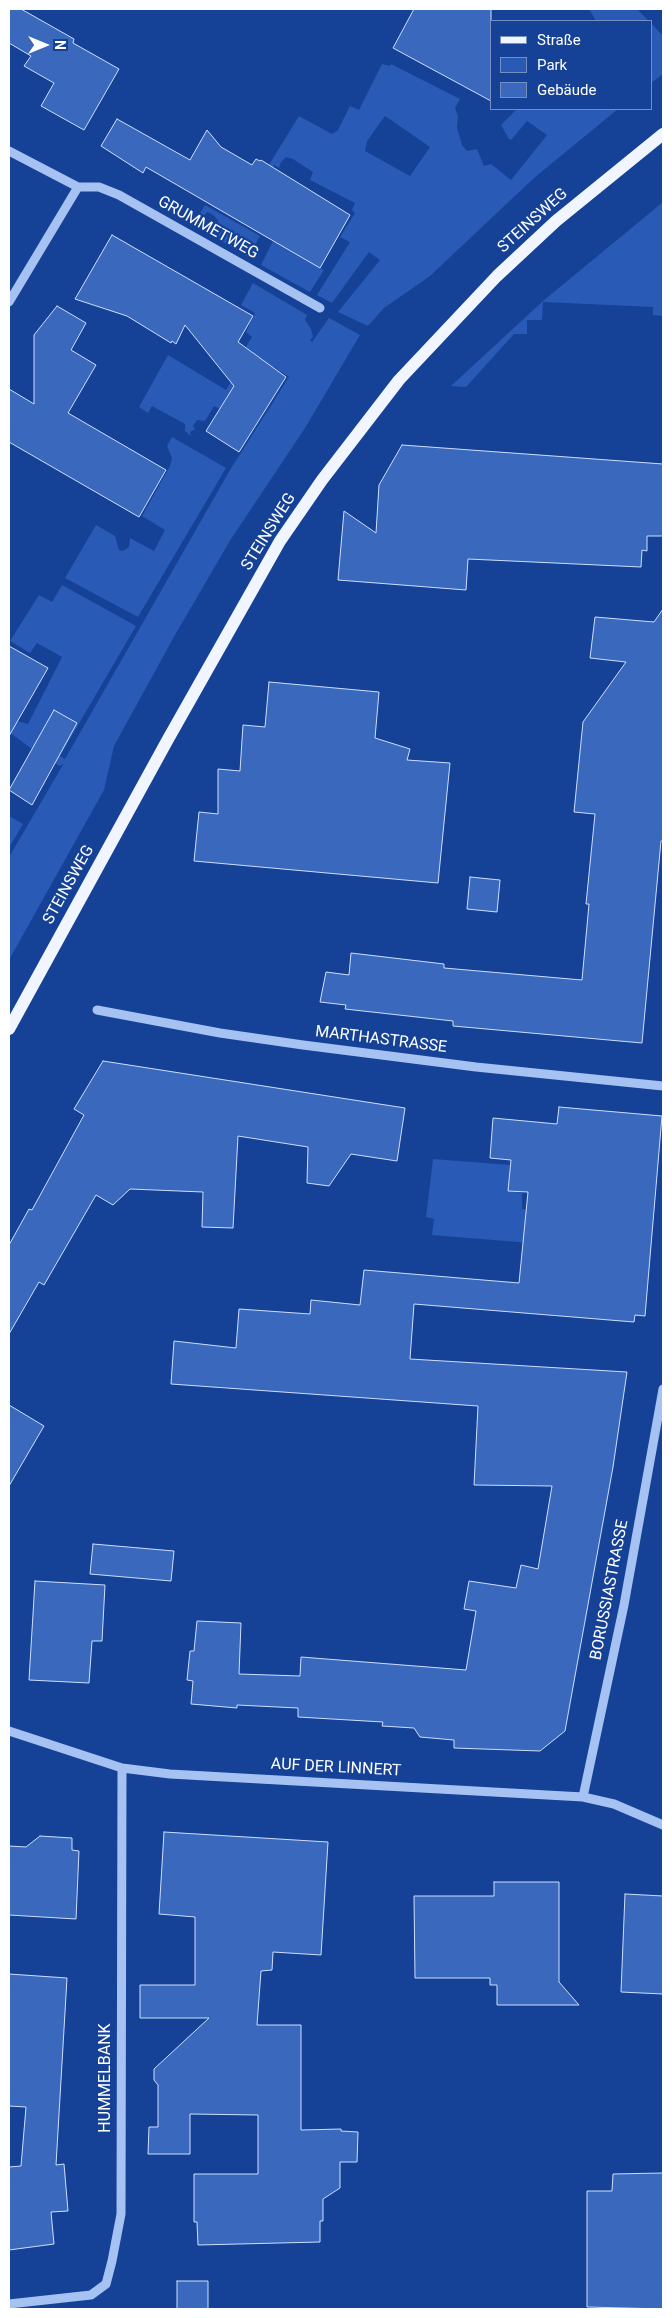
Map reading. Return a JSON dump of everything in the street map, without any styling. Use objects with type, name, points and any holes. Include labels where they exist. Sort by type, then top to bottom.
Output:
[{"type":"main road","name":"STEINSWEG","points":[[9,1029],[167,741],[280,541],[322,480],[399,380],[478,295],[556,221],[663,134]]},
{"type":"street","name":"GRUMMETWEG","points":[[9,151],[78,188],[99,187],[119,195],[320,308]]},
{"type":"street","points":[[9,302],[78,188]]},
{"type":"street","name":"MARTHASTRASSE","points":[[97,1010],[220,1033],[303,1045],[476,1067],[663,1086]]},
{"type":"street","name":"BORUSSIASTRASSE","points":[[583,1796],[624,1605],[663,1389]]},
{"type":"street","name":"AUF DER LINNERT","points":[[9,1730],[122,1768],[170,1774],[583,1796],[614,1804],[663,1825]]},
{"type":"street","name":"HUMMELBANK","points":[[9,2304],[91,2295],[106,2284],[112,2261],[121,2214],[122,1768]]},
{"type":"green space","points":[[589,9],[637,9],[648,20],[595,20]]},
{"type":"green space","points":[[652,24],[663,36],[663,74],[652,82]]},
{"type":"green space","points":[[382,64],[390,66],[391,64],[460,99],[455,108],[458,116],[457,128],[462,145],[467,151],[477,149],[484,166],[491,164],[511,180],[547,135],[527,121],[511,140],[509,139],[501,125],[516,110],[617,110],[534,178],[430,276],[384,308],[368,326],[338,312],[380,260],[369,252],[332,303],[317,295],[350,242],[340,237],[355,213],[352,210],[355,203],[310,180],[313,172],[293,159],[286,157],[281,162],[279,168],[274,165],[272,170],[267,168],[299,116],[332,134],[338,130],[350,106],[359,110]],"holes":[[[385,116],[430,147],[410,176],[365,151],[367,141]]]},
{"type":"green space","points":[[663,202],[663,316],[653,315],[653,307],[543,302],[542,320],[527,320],[527,334],[514,334],[466,387],[451,386],[543,301]]},
{"type":"green space","points":[[205,205],[260,236],[248,257],[213,236],[217,230],[218,220],[212,214],[207,212],[196,227],[193,225]]},
{"type":"green space","points":[[273,241],[324,270],[310,292],[261,265]]},
{"type":"green space","points":[[253,283],[307,315],[305,320],[311,329],[313,337],[310,340],[312,342],[329,318],[360,335],[305,428],[231,539],[175,635],[114,746],[104,790],[9,960],[9,857],[64,763],[60,766],[9,732],[9,719],[28,724],[62,657],[37,643],[30,653],[10,641],[39,595],[52,602],[62,585],[136,626],[60,756],[65,759],[230,470],[289,377],[274,367],[222,410],[214,406],[205,421],[197,420],[193,426],[195,429],[190,432],[191,436],[185,431],[185,424],[152,406],[148,413],[139,407],[168,355],[226,390],[247,353],[244,350],[252,337],[246,332],[255,313],[241,305]]},
{"type":"green space","points":[[172,437],[226,468],[138,617],[65,578],[96,525],[115,536],[119,550],[123,551],[129,547],[130,538],[154,551],[165,530],[142,516],[170,466],[172,458],[167,446]]},
{"type":"green space","points":[[9,816],[23,824],[9,848]]},
{"type":"green space","points":[[433,1159],[510,1165],[509,1191],[522,1193],[522,1209],[532,1210],[530,1243],[432,1235],[434,1219],[426,1217]]},
{"type":"building","points":[[9,9],[21,9],[74,39],[73,43],[119,69],[84,130],[41,106],[54,83],[24,66],[31,56],[9,43]]},
{"type":"building","points":[[414,9],[491,9],[490,100],[393,48]]},
{"type":"building","points":[[117,119],[190,160],[207,130],[221,147],[252,165],[256,159],[261,160],[350,215],[320,268],[146,167],[143,173],[101,146]]},
{"type":"building","points":[[112,235],[253,316],[238,342],[286,377],[239,452],[206,431],[234,386],[185,325],[176,344],[172,341],[171,343],[127,316],[75,299]]},
{"type":"building","points":[[57,306],[86,323],[71,350],[96,365],[68,413],[166,470],[139,517],[9,442],[9,389],[34,404],[34,335]]},
{"type":"building","points":[[402,445],[663,464],[663,536],[647,536],[647,551],[642,550],[641,567],[468,559],[466,590],[338,580],[344,511],[376,533],[379,485]]},
{"type":"building","points":[[663,609],[663,841],[661,841],[642,1043],[453,1026],[453,1021],[345,1009],[346,1005],[320,1002],[326,972],[349,975],[351,953],[444,964],[444,968],[582,980],[589,904],[586,904],[595,814],[574,812],[583,722],[626,662],[590,658],[595,617],[654,622]]},
{"type":"building","points":[[9,646],[48,668],[9,736]]},
{"type":"building","points":[[269,682],[379,692],[375,738],[410,749],[407,760],[450,763],[438,883],[194,861],[199,812],[218,814],[218,769],[240,771],[243,725],[265,727]]},
{"type":"building","points":[[54,710],[77,723],[32,805],[9,790]]},
{"type":"building","points":[[470,877],[500,880],[497,912],[467,909]]},
{"type":"building","points":[[103,1061],[405,1108],[397,1161],[351,1154],[329,1186],[307,1183],[308,1147],[238,1136],[233,1228],[202,1227],[203,1192],[130,1189],[113,1205],[96,1195],[44,1285],[39,1282],[9,1334],[9,1245],[29,1209],[32,1210],[84,1115],[74,1109]]},
{"type":"building","points":[[559,1107],[662,1116],[645,1316],[635,1315],[634,1322],[414,1304],[410,1359],[627,1372],[613,1467],[565,1731],[540,1751],[454,1748],[454,1740],[420,1737],[414,1728],[382,1726],[383,1722],[298,1717],[298,1708],[237,1705],[237,1708],[191,1704],[193,1681],[187,1680],[190,1651],[194,1651],[197,1621],[241,1623],[239,1674],[300,1676],[301,1657],[466,1670],[476,1611],[464,1609],[469,1581],[516,1588],[521,1565],[538,1569],[552,1486],[474,1485],[478,1406],[171,1384],[174,1341],[236,1348],[239,1309],[310,1314],[311,1300],[360,1305],[364,1270],[519,1283],[528,1192],[508,1191],[511,1160],[490,1158],[493,1118],[557,1124]]},
{"type":"building","points":[[9,1405],[44,1426],[9,1486]]},
{"type":"building","points":[[93,1544],[174,1551],[171,1581],[90,1574]]},
{"type":"building","points":[[35,1581],[105,1585],[102,1641],[92,1641],[89,1683],[29,1680]]},
{"type":"building","points":[[164,1832],[328,1842],[321,1955],[273,1952],[272,1970],[261,1971],[257,2025],[301,2025],[301,2130],[341,2129],[341,2131],[358,2132],[357,2162],[340,2162],[340,2188],[323,2199],[323,2221],[320,2221],[320,2242],[198,2245],[197,2222],[194,2222],[194,2174],[258,2174],[258,2115],[190,2114],[190,2154],[148,2154],[149,2127],[158,2127],[158,2085],[154,2080],[154,2069],[209,2018],[140,2018],[140,1985],[195,1985],[195,1917],[159,1914]]},
{"type":"building","points":[[40,1836],[72,1838],[72,1850],[79,1851],[76,1919],[9,1915],[9,1846],[26,1847]]},
{"type":"building","points":[[494,1882],[559,1882],[559,1982],[579,2005],[497,2005],[497,1985],[490,1985],[490,1978],[415,1978],[414,1896],[494,1896]]},
{"type":"building","points":[[625,1894],[663,1896],[663,1994],[621,1992]]},
{"type":"building","points":[[9,1974],[67,1978],[56,2165],[64,2164],[68,2211],[51,2212],[54,2244],[9,2250],[9,2167],[21,2166],[26,2107],[9,2106]]},
{"type":"building","points":[[663,2173],[663,2309],[587,2307],[587,2191],[612,2191],[613,2174]]},
{"type":"building","points":[[177,2281],[208,2281],[208,2309],[177,2309]]}]
